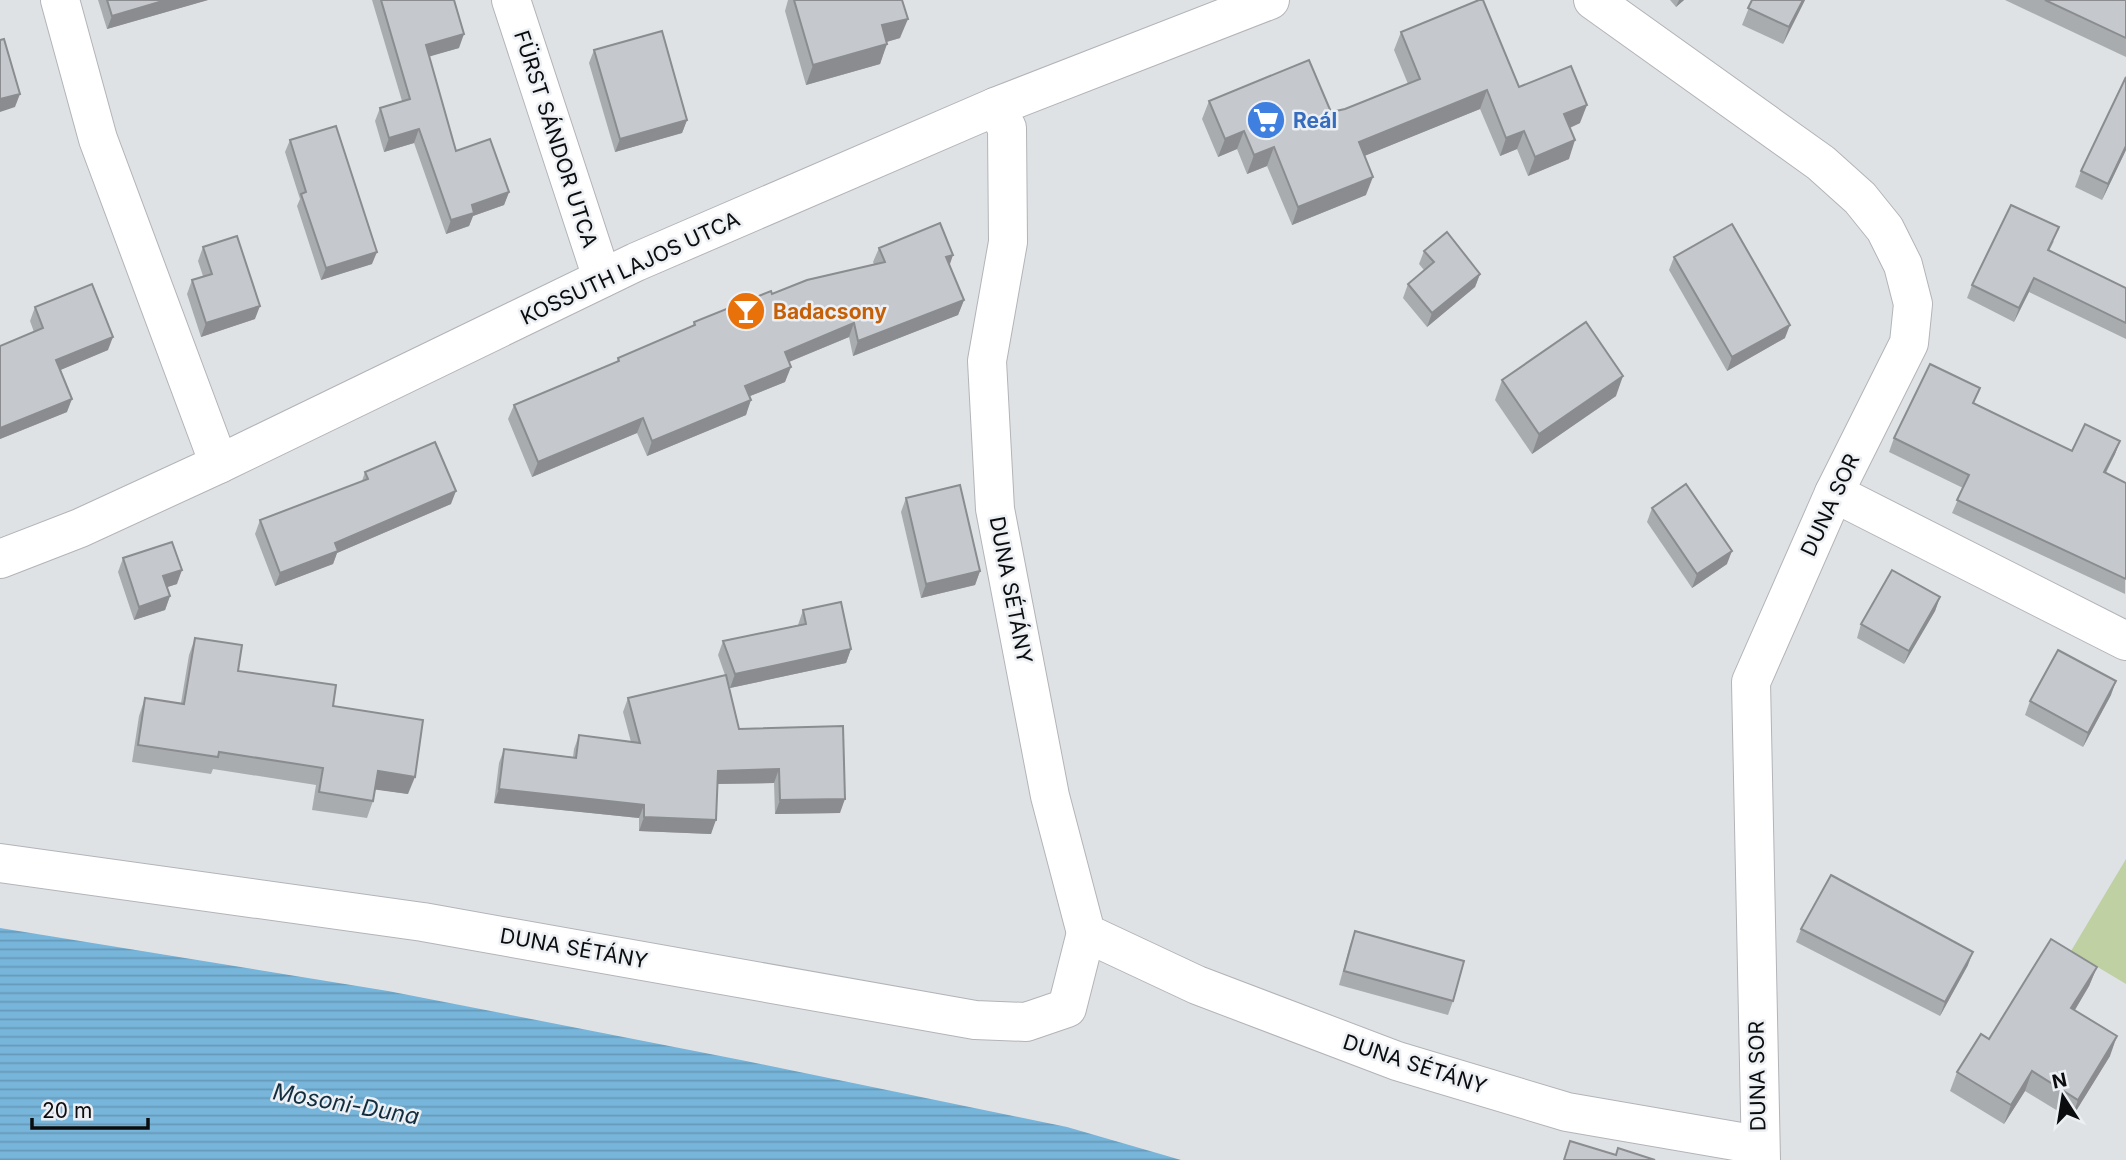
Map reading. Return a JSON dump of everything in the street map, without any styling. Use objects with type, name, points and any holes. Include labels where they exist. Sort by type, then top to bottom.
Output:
[{"type":"street","points":[[60,0],[98,139],[215,474]]},
{"type":"street","name":"FÜRST SÁNDOR UTCA","points":[[511,0],[602,278]]},
{"type":"street","name":"KOSSUTH LAJOS UTCA","points":[[0,559],[215,474],[602,278],[640,272],[995,107],[1270,0]]},
{"type":"street","name":"DUNA SOR","points":[[1593,0],[1821,163],[1860,198],[1885,229],[1903,265],[1913,304],[1909,343],[1834,493],[1751,682],[1759,1153]]},
{"type":"street","name":"DUNA SÉTÁNY","points":[[0,863],[423,922],[975,1020],[1026,1022],[1067,1008],[1086,933],[1050,796],[995,509],[988,361],[1008,243],[1007,128],[995,107]]},
{"type":"street","points":[[1834,493],[2126,641]]},
{"type":"street","name":"DUNA SÉTÁNY","points":[[1086,933],[1197,985],[1397,1061],[1567,1112],[1759,1153]]},
{"type":"green space","points":[[2126,859],[2126,984],[2071,951]]},
{"type":"water","name":"Mosoni-Duna","points":[[0,928],[388,991],[746,1061],[1067,1127],[1181,1160],[0,1160]]},
{"type":"building","points":[[107,0],[166,0],[112,16]]},
{"type":"building","points":[[381,0],[454,0],[464,34],[426,45],[456,151],[490,139],[509,192],[472,205],[474,213],[451,220],[419,129],[389,138],[380,108],[410,99]]},
{"type":"building","points":[[794,0],[902,0],[908,19],[882,25],[887,44],[813,65]]},
{"type":"building","points":[[1483,0],[1519,87],[1571,66],[1587,105],[1564,114],[1575,140],[1535,157],[1524,131],[1506,138],[1487,90],[1359,142],[1373,177],[1298,207],[1274,147],[1254,155],[1244,131],[1225,139],[1209,101],[1309,60],[1331,112],[1345,109],[1420,79],[1401,32]]},
{"type":"building","points":[[1752,0],[1803,0],[1789,27],[1748,8]]},
{"type":"building","points":[[2045,0],[2126,0],[2126,38]]},
{"type":"building","points":[[662,31],[687,120],[620,139],[594,50]]},
{"type":"building","points":[[4,39],[20,94],[0,99],[0,40]]},
{"type":"building","points":[[2126,77],[2126,146],[2108,184],[2081,171]]},
{"type":"building","points":[[336,126],[377,252],[326,268],[301,194],[306,192],[290,140]]},
{"type":"building","points":[[2011,205],[2059,227],[2048,250],[2126,288],[2126,323],[2034,278],[2019,308],[1972,285]]},
{"type":"building","points":[[940,223],[953,255],[946,257],[964,300],[858,341],[854,323],[785,352],[791,367],[745,386],[751,400],[652,441],[643,418],[538,462],[514,405],[619,361],[618,358],[695,325],[694,322],[771,291],[772,294],[807,280],[885,262],[879,248]]},
{"type":"building","points":[[1732,224],[1790,325],[1732,357],[1674,257]]},
{"type":"building","points":[[1447,232],[1480,274],[1432,313],[1408,284],[1434,262],[1424,251]]},
{"type":"building","points":[[237,236],[260,306],[206,323],[192,280],[212,274],[203,247]]},
{"type":"building","points":[[92,284],[113,337],[56,360],[72,399],[0,428],[0,346],[43,328],[35,307]]},
{"type":"building","points":[[1586,322],[1623,376],[1539,434],[1502,380]]},
{"type":"building","points":[[1930,364],[1980,388],[1973,403],[2072,451],[2085,424],[2120,441],[2104,472],[2126,483],[2126,579],[1957,500],[1969,475],[1894,438]]},
{"type":"building","points":[[435,442],[456,491],[335,543],[338,551],[280,573],[260,520],[368,479],[365,472]]},
{"type":"building","points":[[1686,484],[1732,551],[1697,574],[1652,508]]},
{"type":"building","points":[[960,485],[980,571],[926,584],[906,498]]},
{"type":"building","points":[[172,542],[182,570],[163,576],[170,596],[139,607],[123,558]]},
{"type":"building","points":[[1892,570],[1940,597],[1909,651],[1861,624]]},
{"type":"building","points":[[841,602],[851,649],[735,674],[723,641],[806,624],[803,610]]},
{"type":"building","points":[[195,638],[242,645],[238,671],[336,685],[333,706],[423,720],[415,777],[378,771],[373,801],[319,792],[323,768],[219,752],[218,757],[138,745],[145,698],[184,704]]},
{"type":"building","points":[[2058,650],[2116,681],[2088,733],[2030,701]]},
{"type":"building","points":[[726,675],[739,729],[843,726],[845,799],[780,800],[779,769],[718,771],[716,820],[644,817],[644,805],[499,789],[504,749],[576,758],[579,735],[640,743],[628,698]]},
{"type":"building","points":[[1831,875],[1973,952],[1945,1002],[1801,929]]},
{"type":"building","points":[[1355,931],[1464,961],[1453,1001],[1344,971]]},
{"type":"building","points":[[2051,939],[2097,967],[2071,1008],[2117,1036],[2078,1100],[2032,1071],[2011,1105],[1957,1072],[1981,1034],[1989,1039]]},
{"type":"building","points":[[1570,1141],[1616,1155],[1618,1148],[1655,1160],[1564,1160]]},
{"type":"place","name":"Reál","points":[[1266,120]]},
{"type":"place","name":"Badacsony","points":[[746,311]]}]
